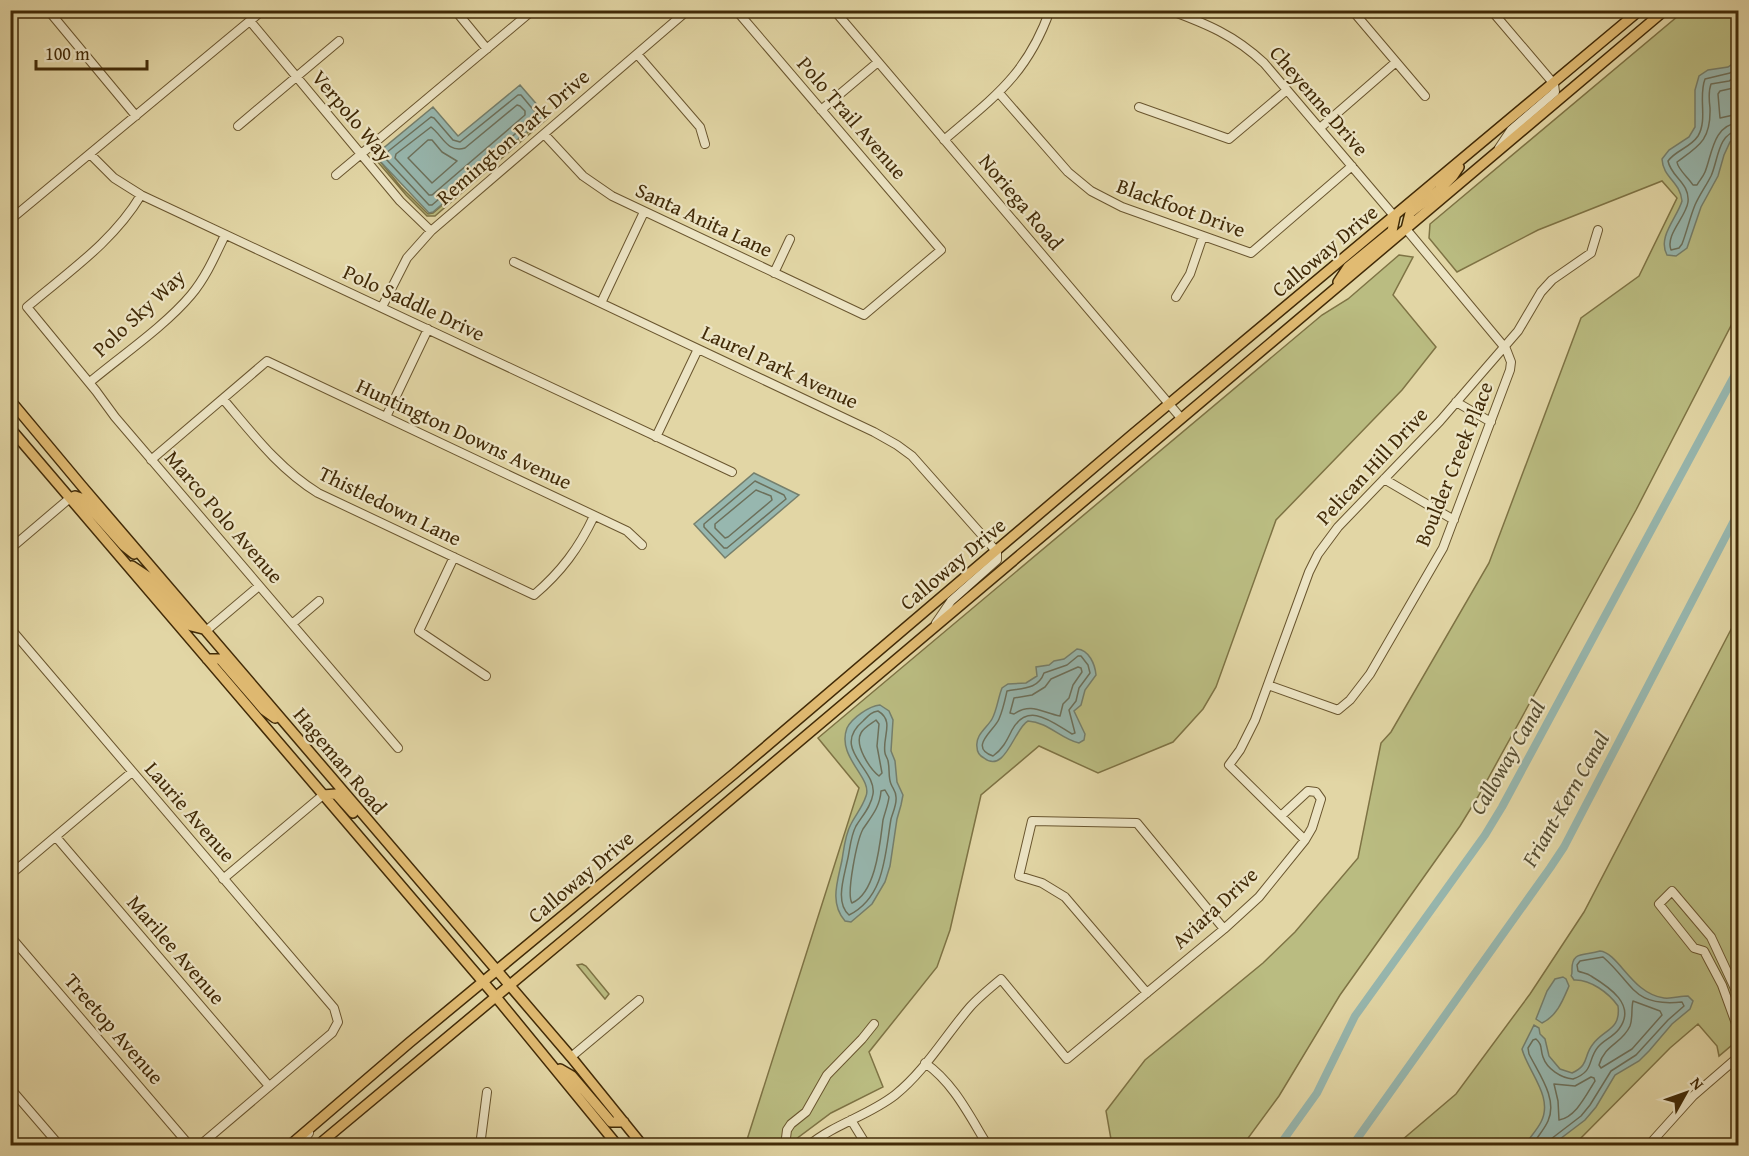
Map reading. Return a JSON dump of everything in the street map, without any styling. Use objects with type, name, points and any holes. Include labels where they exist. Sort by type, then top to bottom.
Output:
[{"type":"main road","name":"Calloway Drive","points":[[289,1146],[1640,10]]},
{"type":"main road","name":"Calloway Drive","points":[[317,1146],[1665,10]]},
{"type":"main road","points":[[1406,229],[1410,213],[1453,176],[1463,160]]},
{"type":"main road","points":[[1332,291],[1348,267],[1392,231],[1395,217]]},
{"type":"main road","name":"Hageman Road","points":[[10,400],[286,726],[510,985],[643,1146]]},
{"type":"main road","name":"Hageman Road","points":[[10,428],[483,982],[618,1146]]},
{"type":"main road","points":[[70,498],[75,496],[81,498],[124,546],[146,562]]},
{"type":"main road","points":[[123,560],[147,576],[191,626],[207,630]]},
{"type":"main road","points":[[207,659],[220,659],[264,710],[286,726]]},
{"type":"main road","points":[[323,795],[336,794],[383,846],[399,858]]},
{"type":"main road","points":[[552,1065],[572,1076],[611,1122],[624,1122]]},
{"type":"street","points":[[48,10],[136,116]]},
{"type":"street","points":[[10,220],[263,10]]},
{"type":"street","points":[[455,10],[487,49]]},
{"type":"street","points":[[336,175],[533,10]]},
{"type":"street","name":"Remington Park Drive","points":[[382,307],[407,258],[431,231],[688,10]]},
{"type":"street","name":"Polo Trail Avenue","points":[[736,10],[941,250],[864,315]]},
{"type":"street","name":"Noriega Road","points":[[834,10],[1181,418]]},
{"type":"street","points":[[944,140],[999,93],[1026,62],[1043,31],[1050,10]]},
{"type":"street","name":"Cheyenne Drive","points":[[1169,10],[1206,24],[1234,39],[1264,63],[1395,217]]},
{"type":"street","points":[[1352,10],[1425,96]]},
{"type":"street","points":[[1491,10],[1554,84],[1555,92],[1512,130],[1494,155]]},
{"type":"street","name":"Verpolo Way","points":[[250,21],[400,201],[431,231]]},
{"type":"street","points":[[238,126],[339,41]]},
{"type":"street","points":[[637,54],[700,127],[705,144]]},
{"type":"street","points":[[821,110],[878,62]]},
{"type":"street","points":[[1320,128],[1396,62]]},
{"type":"street","points":[[1139,107],[1229,139],[1287,90]]},
{"type":"street","name":"Blackfoot Drive","points":[[999,93],[1068,172],[1091,191],[1122,207],[1251,253],[1352,166]]},
{"type":"street","name":"Santa Anita Lane","points":[[544,134],[583,176],[612,196],[864,315]]},
{"type":"street","name":"Polo Saddle Drive","points":[[90,154],[114,178],[141,195],[732,472]]},
{"type":"street","name":"Marco Polo Avenue","points":[[141,195],[125,220],[107,239],[27,307],[151,460],[398,748]]},
{"type":"street","points":[[601,303],[644,212]]},
{"type":"street","points":[[1406,229],[1504,346]]},
{"type":"street","name":"Pelican Hill Drive","points":[[1281,816],[1229,765],[1248,735],[1309,572],[1318,554],[1338,527],[1456,402],[1518,331],[1541,292],[1552,280],[1591,253],[1598,230]]},
{"type":"street","name":"Polo Sky Way","points":[[90,382],[170,315],[190,295],[210,267],[225,235]]},
{"type":"street","points":[[1176,297],[1190,274],[1203,236]]},
{"type":"street","points":[[774,273],[790,239]]},
{"type":"street","name":"Laurel Park Avenue","points":[[514,262],[874,432],[897,445],[924,468],[997,552]]},
{"type":"street","points":[[386,417],[428,329]]},
{"type":"street","name":"Boulder Creek Place","points":[[1268,685],[1338,711],[1350,700],[1370,674],[1443,548],[1510,370],[1510,355],[1504,346]]},
{"type":"street","points":[[656,437],[698,348]]},
{"type":"street","name":"Huntington Downs Avenue","points":[[223,399],[267,361],[627,531],[642,544]]},
{"type":"street","points":[[151,460],[223,399]]},
{"type":"street","name":"Thistledown Lane","points":[[223,399],[279,464],[318,493],[534,595],[564,567],[584,538],[594,516]]},
{"type":"street","points":[[1456,402],[1491,422]]},
{"type":"street","points":[[1384,479],[1454,520]]},
{"type":"street","points":[[10,549],[70,498]]},
{"type":"street","points":[[932,627],[951,601],[997,560],[997,552]]},
{"type":"street","points":[[454,557],[419,631],[486,676]]},
{"type":"street","points":[[207,630],[259,586]]},
{"type":"street","points":[[292,624],[319,601]]},
{"type":"street","name":"Laurie Avenue","points":[[10,628],[334,1008],[338,1022],[332,1034],[269,1086]]},
{"type":"street","points":[[10,875],[132,772]]},
{"type":"street","name":"Aviara Drive","points":[[925,1064],[970,1007],[1000,979],[1067,1059],[1224,929],[1259,897],[1305,840],[1312,828],[1321,799],[1316,792],[1308,791],[1281,816]]},
{"type":"street","points":[[223,879],[323,795]]},
{"type":"street","points":[[1281,816],[1305,840]]},
{"type":"street","points":[[1147,993],[1065,897],[1042,883],[1019,876],[1032,821],[1137,824],[1224,929]]},
{"type":"street","name":"Marilee Avenue","points":[[56,837],[269,1086]]},
{"type":"street","points":[[1738,995],[1735,978],[1711,937],[1672,891],[1659,904],[1694,948],[1704,951],[1722,985],[1738,1029]]},
{"type":"street","name":"Treetop Avenue","points":[[10,936],[190,1146]]},
{"type":"street","points":[[1704,951],[1714,944]]},
{"type":"street","points":[[1722,985],[1735,978]]},
{"type":"street","points":[[571,1057],[639,1000]]},
{"type":"street","points":[[785,1146],[787,1130],[791,1124],[807,1112],[827,1075],[862,1039],[873,1024]]},
{"type":"street","points":[[1648,1146],[1693,1096],[1738,1057]]},
{"type":"street","points":[[808,1146],[827,1132],[882,1105],[925,1064],[943,1078],[951,1088],[988,1146]]},
{"type":"street","points":[[199,1146],[269,1086]]},
{"type":"street","points":[[10,1088],[60,1146]]},
{"type":"street","points":[[480,1146],[487,1092]]},
{"type":"street","points":[[299,1146],[321,1118]]},
{"type":"street","points":[[851,1120],[867,1146]]},
{"type":"green space","points":[[1684,11],[1738,11],[1738,312],[1636,510],[1479,795],[1460,826],[1340,995],[1279,1096],[1243,1145],[1112,1145],[1106,1111],[1145,1060],[1263,963],[1295,932],[1358,858],[1381,743],[1391,732],[1489,563],[1581,318],[1639,276],[1677,198],[1662,181],[1538,230],[1457,272],[1429,238],[1430,224]]},
{"type":"green space","points":[[547,116],[548,118],[435,216],[427,216],[377,161],[379,160],[401,187],[428,214],[433,213]]},
{"type":"green space","points":[[1399,255],[1413,257],[1393,295],[1436,347],[1402,390],[1276,520],[1216,687],[1203,709],[1173,742],[1098,773],[1039,746],[981,795],[950,930],[937,967],[869,1052],[883,1087],[831,1113],[788,1145],[745,1146],[859,788],[818,738],[1322,315],[1348,299]]},
{"type":"green space","points":[[1738,616],[1738,1043],[1734,1035],[1732,1045],[1719,1056],[1717,1046],[1698,1024],[1670,1048],[1574,1145],[1395,1146],[1456,1094],[1530,994],[1584,912]]},
{"type":"green space","points":[[582,964],[609,994],[605,999],[577,965]]},
{"type":"water","points":[[1738,60],[1738,135],[1730,142],[1724,155],[1718,176],[1701,207],[1687,248],[1676,256],[1667,255],[1664,241],[1682,201],[1681,194],[1665,171],[1662,159],[1669,150],[1689,137],[1695,127],[1695,90],[1699,76],[1708,70],[1728,67]]},
{"type":"water","points":[[520,85],[546,115],[433,212],[429,213],[379,160],[380,151],[433,107],[458,136]]},
{"type":"water","points":[[754,473],[799,495],[725,558],[694,524]]},
{"type":"water","points":[[1077,649],[1085,652],[1091,658],[1096,675],[1085,690],[1081,705],[1074,711],[1085,734],[1084,740],[1079,743],[1072,741],[1042,724],[1028,721],[998,760],[991,762],[981,756],[977,749],[978,739],[994,715],[1002,688],[1008,684],[1026,683],[1037,676],[1036,667],[1064,659]]},
{"type":"water","points":[[880,705],[889,711],[893,720],[891,751],[895,761],[897,782],[903,795],[885,882],[872,904],[851,922],[845,921],[840,914],[836,891],[847,833],[866,796],[867,789],[850,758],[845,739],[847,728],[853,720],[866,710]]},
{"type":"water","points":[[1600,951],[1607,953],[1635,982],[1653,995],[1664,998],[1688,996],[1693,1001],[1690,1009],[1672,1024],[1639,1061],[1615,1075],[1596,1107],[1585,1120],[1552,1145],[1525,1145],[1539,1125],[1544,1113],[1539,1085],[1522,1049],[1534,1025],[1539,1028],[1540,1034],[1545,1039],[1549,1056],[1560,1069],[1572,1073],[1581,1067],[1593,1044],[1617,1020],[1618,1006],[1610,996],[1593,984],[1574,980],[1571,976],[1572,964],[1576,957]]},
{"type":"water","points":[[1563,977],[1569,986],[1564,997],[1556,1012],[1542,1023],[1536,1019],[1547,991],[1555,979]]},
{"type":"waterway","name":"Calloway Canal","points":[[1279,1146],[1317,1093],[1355,1016],[1485,835],[1502,807],[1738,369]]},
{"type":"waterway","name":"Friant-Kern Canal","points":[[1352,1146],[1564,847],[1738,513]]}]
